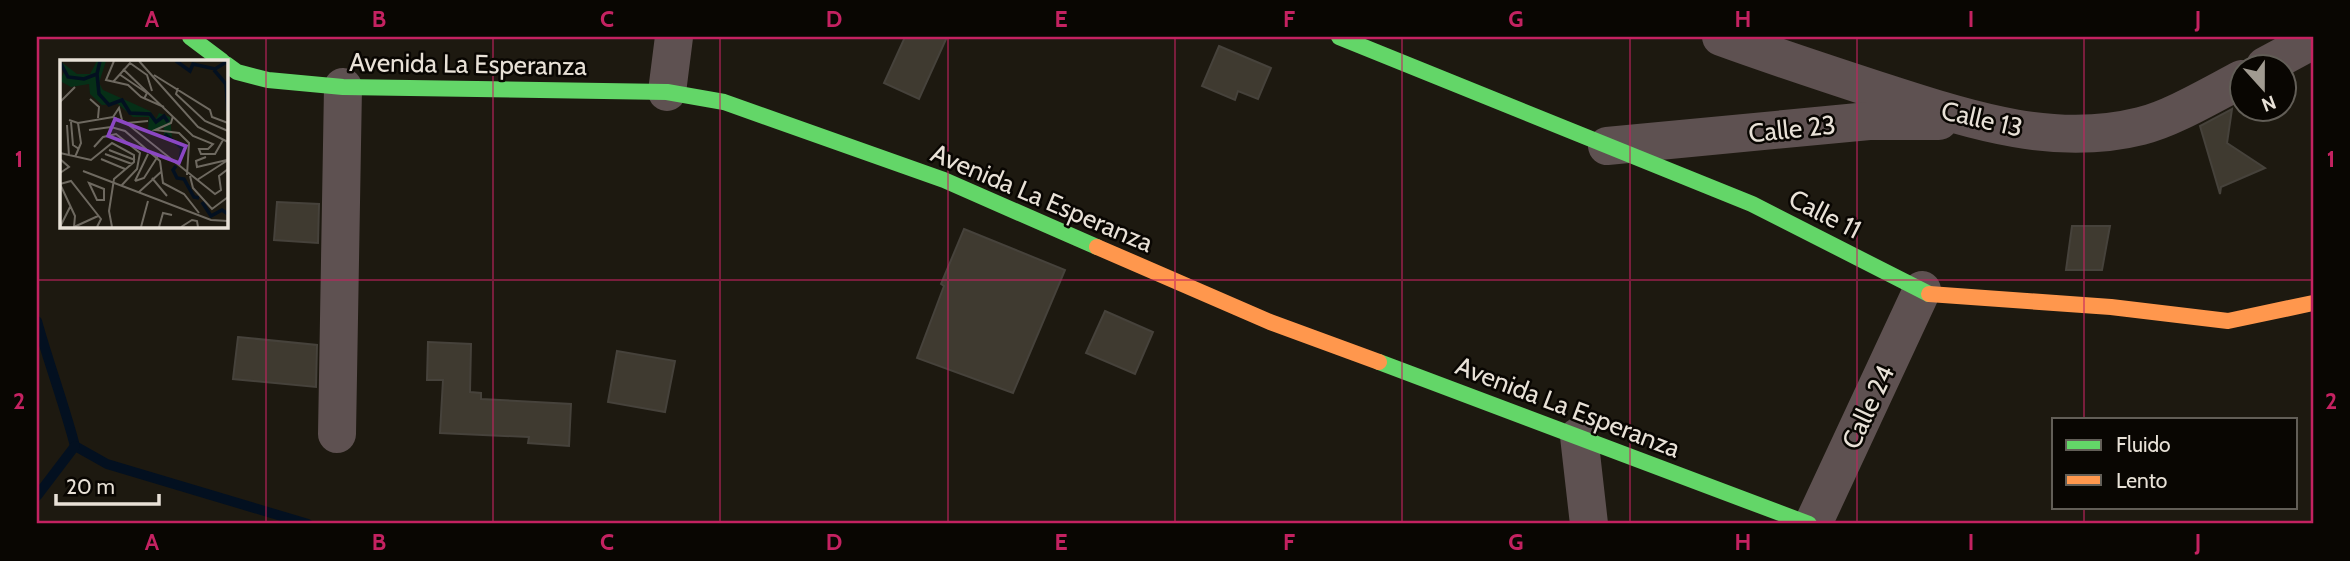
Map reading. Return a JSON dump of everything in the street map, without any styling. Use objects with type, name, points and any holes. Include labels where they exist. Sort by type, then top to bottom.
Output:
[{"type":"street","name":"Avenida La Esperanza","points":[[190,37],[221,60]]},
{"type":"street","points":[[667,92],[674,37]]},
{"type":"street","name":"Calle 11","points":[[1339,37],[1752,204],[1931,295],[2111,307],[2228,321],[2313,303]]},
{"type":"street","name":"Calle 13","points":[[1721,37],[1976,121],[2030,131],[2079,136],[2142,126],[2228,86]]},
{"type":"street","points":[[2290,52],[2313,40]]},
{"type":"street","name":"Avenida La Esperanza","points":[[228,65],[237,72],[268,80],[343,87],[667,92],[724,102],[944,180],[1270,322],[1811,524]]},
{"type":"street","points":[[337,434],[343,87]]},
{"type":"street","name":"Calle 23","points":[[1608,146],[1869,121],[1976,121]]},
{"type":"street","name":"Calle 24","points":[[1811,524],[1922,290]]},
{"type":"street","points":[[1579,436],[1589,524]]},
{"type":"building","points":[[905,37],[947,37],[919,99],[884,83]]},
{"type":"building","points":[[1219,46],[1271,68],[1258,99],[1238,91],[1235,100],[1202,86]]},
{"type":"building","points":[[2228,111],[2230,122],[2227,143],[2265,168],[2221,187],[2220,194],[2200,126]]},
{"type":"building","points":[[277,202],[319,204],[318,243],[274,240]]},
{"type":"building","points":[[2072,226],[2110,226],[2102,270],[2066,270]]},
{"type":"building","points":[[964,229],[1065,270],[1013,393],[917,358],[944,286],[941,284]]},
{"type":"building","points":[[1105,311],[1153,332],[1135,374],[1086,353]]},
{"type":"building","points":[[238,337],[317,345],[316,387],[233,379]]},
{"type":"building","points":[[428,342],[471,344],[470,392],[481,393],[481,399],[571,404],[569,446],[528,443],[529,437],[440,433],[443,380],[427,380]]},
{"type":"building","points":[[617,351],[675,361],[665,412],[608,402]]},
{"type":"waterway","points":[[37,321],[75,446],[107,464],[308,524]]},
{"type":"waterway","points":[[37,496],[75,446]]},
{"type":"traffic: fast","points":[[190,37],[221,60]]},
{"type":"traffic: fast","points":[[1339,37],[1752,204],[1929,294]]},
{"type":"traffic: fast","points":[[228,65],[237,72],[268,80],[343,87],[667,92],[724,102],[944,180],[1097,247]]},
{"type":"traffic: fast","points":[[1379,362],[1809,524]]},
{"type":"traffic: slow","points":[[1097,247],[1270,322],[1379,362]]},
{"type":"traffic: slow","points":[[1929,294],[2111,307],[2228,321],[2313,303]]}]
